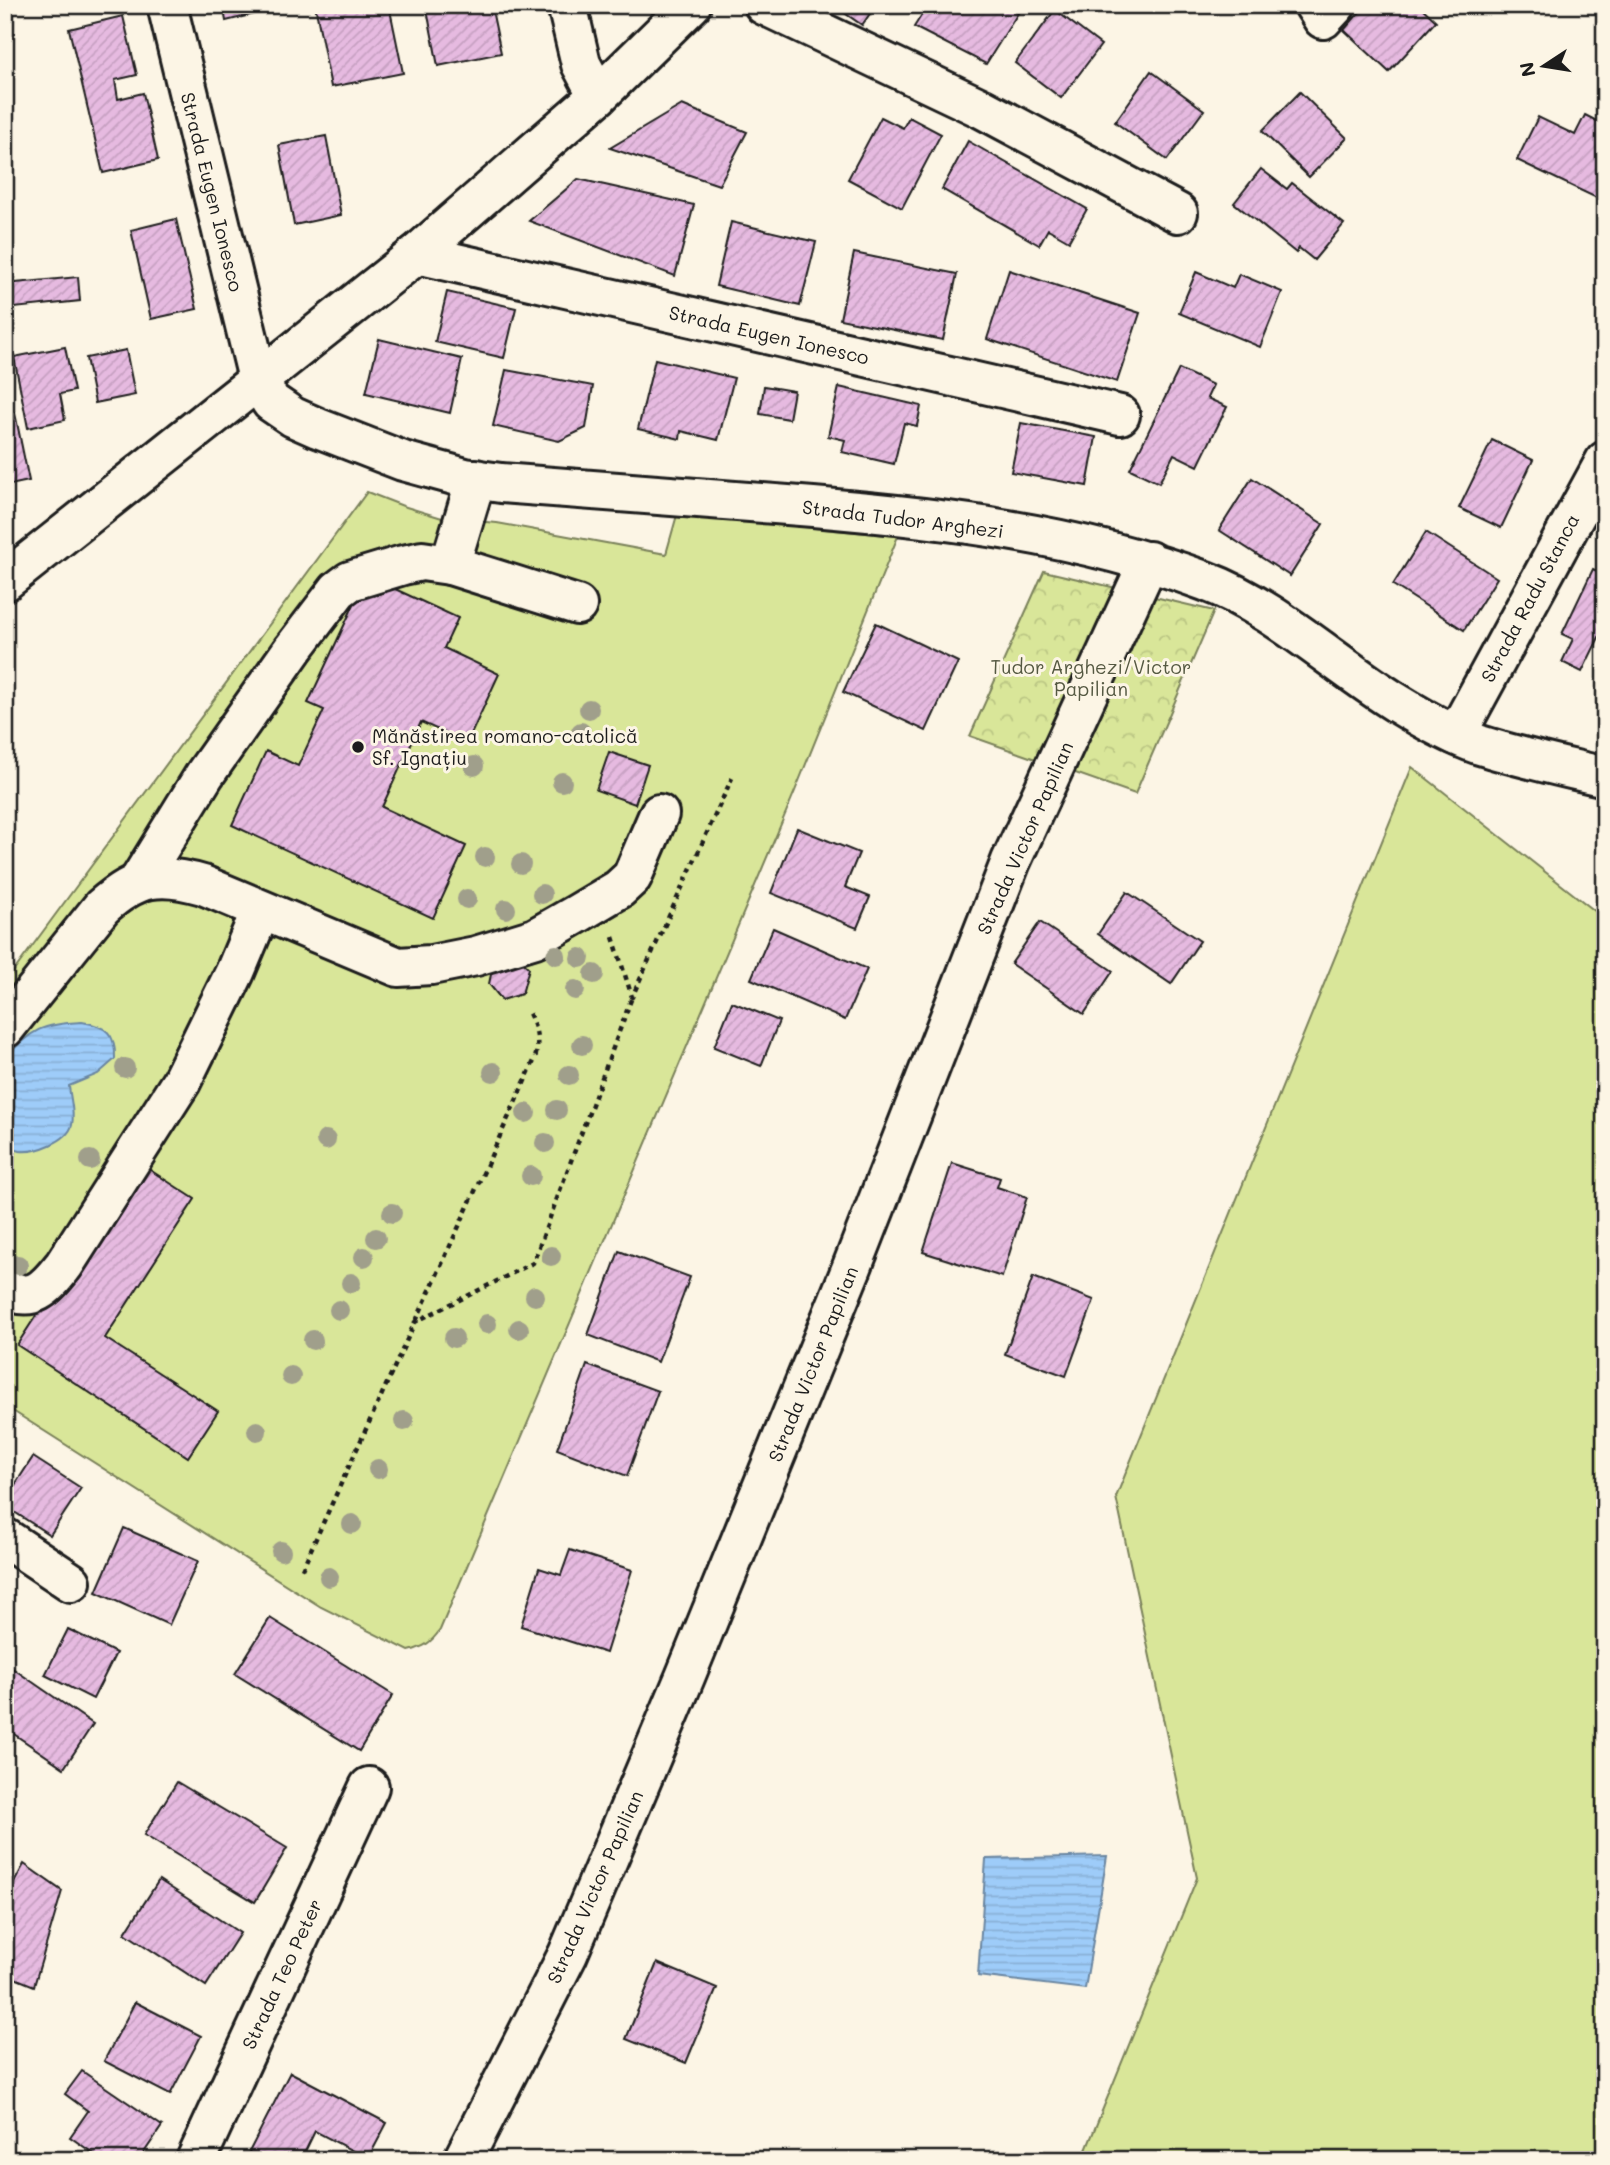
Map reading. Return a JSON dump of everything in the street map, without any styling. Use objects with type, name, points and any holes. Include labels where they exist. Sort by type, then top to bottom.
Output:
[{"type":"street","name":"Strada Eugen Ionesco","points":[[167,5],[258,379]]},
{"type":"street","points":[[567,5],[582,64],[598,96]]},
{"type":"street","points":[[5,581],[417,254],[598,96],[691,5]]},
{"type":"street","points":[[764,5],[981,108],[1178,213]]},
{"type":"street","points":[[1314,5],[1323,19],[1336,5]]},
{"type":"street","name":"Strada Eugen Ionesco","points":[[417,254],[1120,415]]},
{"type":"street","name":"Strada Tudor Arghezi","points":[[258,379],[271,402],[293,417],[403,461],[476,480],[863,510],[963,522],[1149,561],[1209,583],[1265,612],[1395,702],[1456,735],[1520,757],[1605,776]]},
{"type":"street","name":"Strada Radu Stanca","points":[[1456,735],[1605,461]]},
{"type":"street","points":[[450,565],[476,480]]},
{"type":"street","points":[[139,881],[205,774],[293,649],[338,590],[350,582],[422,561],[450,565],[577,605]]},
{"type":"street","name":"Strada Victor Papilian","points":[[463,2160],[568,1954],[685,1677],[852,1267],[1011,861],[1149,561]]},
{"type":"street","points":[[5,1028],[102,907],[119,891],[139,881],[163,877],[179,878],[398,967],[431,965],[477,957],[535,938],[620,889],[632,877],[659,814]]},
{"type":"street","points":[[5,1287],[13,1293],[26,1295],[37,1292],[48,1285],[64,1265],[181,1082],[235,972],[261,910]]},
{"type":"street","points":[[5,1538],[71,1582]]},
{"type":"street","name":"Strada Teo Peter","points":[[196,2160],[369,1787]]},
{"type":"path","points":[[415,1322],[533,1263],[632,997]]},
{"type":"path","points":[[302,1569],[534,1061],[538,1049],[538,1035],[527,1009]]},
{"type":"green space","points":[[367,492],[442,518],[497,523],[666,554],[677,515],[898,536],[795,791],[440,1630],[427,1644],[409,1651],[321,1607],[5,1406],[5,983]]},
{"type":"green space","name":"Tudor Arghezi/Victor Papilian","points":[[1044,571],[1214,611],[1135,794],[970,736]]},
{"type":"green space","points":[[1412,767],[1605,919],[1605,2160],[1082,2160],[1197,1878],[1116,1497]]},
{"type":"water","points":[[82,1022],[108,1032],[114,1043],[115,1059],[98,1074],[69,1086],[72,1125],[58,1141],[27,1151],[18,1151],[5,1144],[5,1058],[23,1040],[39,1030],[57,1024]]},
{"type":"water","points":[[1107,1856],[1085,1989],[978,1976],[986,1859]]},
{"type":"building","points":[[223,5],[287,5],[288,6],[226,21]]},
{"type":"building","points":[[315,5],[389,5],[403,73],[331,87]]},
{"type":"building","points":[[426,5],[491,5],[501,53],[438,66]]},
{"type":"building","points":[[833,5],[876,5],[862,25]]},
{"type":"building","points":[[928,5],[1023,5],[986,64],[914,27]]},
{"type":"building","points":[[1366,5],[1419,5],[1436,21],[1389,72],[1344,30]]},
{"type":"building","points":[[1055,10],[1101,45],[1061,98],[1015,63]]},
{"type":"building","points":[[123,16],[137,75],[115,80],[118,99],[143,93],[158,160],[103,173],[69,29]]},
{"type":"building","points":[[1151,71],[1204,110],[1167,160],[1115,122]]},
{"type":"building","points":[[1300,92],[1347,138],[1309,177],[1262,131]]},
{"type":"building","points":[[682,105],[747,132],[719,185],[610,148]]},
{"type":"building","points":[[1585,115],[1605,125],[1605,202],[1517,160],[1538,117],[1575,135]]},
{"type":"building","points":[[881,117],[903,128],[909,117],[941,134],[902,208],[848,179]]},
{"type":"building","points":[[326,136],[341,215],[294,225],[279,145]]},
{"type":"building","points":[[968,141],[1087,209],[1069,241],[1048,229],[1039,245],[942,189]]},
{"type":"building","points":[[1261,169],[1287,189],[1292,183],[1344,224],[1314,260],[1299,248],[1296,253],[1234,203]]},
{"type":"building","points":[[578,179],[694,205],[675,276],[529,221]]},
{"type":"building","points":[[176,219],[197,309],[151,319],[131,230]]},
{"type":"building","points":[[731,222],[816,242],[800,306],[716,286]]},
{"type":"building","points":[[854,253],[957,274],[943,340],[840,319]]},
{"type":"building","points":[[1009,270],[1140,313],[1117,382],[987,339]]},
{"type":"building","points":[[1196,272],[1233,288],[1239,274],[1282,292],[1260,347],[1179,313]]},
{"type":"building","points":[[78,277],[80,301],[5,309],[5,284]]},
{"type":"building","points":[[447,292],[516,308],[504,358],[435,342]]},
{"type":"building","points":[[379,339],[462,359],[450,413],[366,393]]},
{"type":"building","points":[[65,347],[74,391],[60,394],[65,420],[28,428],[14,357]]},
{"type":"building","points":[[126,350],[135,395],[95,403],[86,358]]},
{"type":"building","points":[[655,359],[734,378],[718,440],[681,431],[680,439],[638,429]]},
{"type":"building","points":[[1179,369],[1213,385],[1207,398],[1227,407],[1198,466],[1174,454],[1159,483],[1130,469]]},
{"type":"building","points":[[506,370],[593,386],[586,428],[559,441],[493,426]]},
{"type":"building","points":[[764,386],[794,391],[789,419],[760,414]]},
{"type":"building","points":[[839,387],[921,406],[917,426],[904,423],[894,464],[842,452],[845,440],[828,436]]},
{"type":"building","points":[[15,413],[29,481],[5,486],[5,415]]},
{"type":"building","points":[[1021,423],[1096,437],[1087,486],[1011,472]]},
{"type":"building","points":[[1492,440],[1533,460],[1501,528],[1459,508]]},
{"type":"building","points":[[1252,478],[1323,524],[1290,576],[1219,530]]},
{"type":"building","points":[[1426,532],[1497,578],[1464,630],[1393,585]]},
{"type":"building","points":[[1593,569],[1605,575],[1605,625],[1582,672],[1562,662],[1573,639],[1562,634]]},
{"type":"building","name":"Mănăstirea romano-catolică Sf. Ignațiu","points":[[382,583],[458,618],[444,648],[499,674],[467,743],[421,722],[382,807],[466,846],[433,918],[232,825],[266,751],[298,766],[324,710],[308,703],[362,587],[377,595]]},
{"type":"building","points":[[876,623],[958,662],[926,731],[843,692]]},
{"type":"building","points":[[609,752],[648,765],[635,804],[596,790]]},
{"type":"building","points":[[797,828],[859,853],[845,887],[870,897],[857,928],[771,893]]},
{"type":"building","points":[[1127,892],[1200,941],[1171,984],[1098,934]]},
{"type":"building","points":[[1040,922],[1113,971],[1084,1014],[1011,964]]},
{"type":"building","points":[[773,928],[867,969],[845,1020],[751,979]]},
{"type":"building","points":[[515,955],[529,968],[522,994],[502,1000],[489,984],[494,960]]},
{"type":"building","points":[[732,1002],[779,1021],[761,1066],[714,1047]]},
{"type":"building","points":[[136,1161],[195,1199],[105,1338],[218,1411],[188,1457],[17,1345]]},
{"type":"building","points":[[952,1163],[1000,1178],[997,1187],[1027,1197],[1002,1277],[923,1252]]},
{"type":"building","points":[[619,1251],[690,1277],[658,1362],[588,1335]]},
{"type":"building","points":[[1033,1277],[1094,1300],[1066,1376],[1005,1354]]},
{"type":"building","points":[[587,1365],[658,1391],[627,1476],[557,1449]]},
{"type":"building","points":[[33,1457],[81,1488],[50,1535],[5,1506],[5,1500]]},
{"type":"building","points":[[124,1528],[198,1561],[169,1625],[96,1592]]},
{"type":"building","points":[[570,1550],[632,1570],[606,1653],[521,1626],[539,1568],[561,1575]]},
{"type":"building","points":[[270,1618],[393,1695],[359,1751],[235,1674]]},
{"type":"building","points":[[68,1629],[116,1653],[93,1699],[45,1675]]},
{"type":"building","points":[[5,1663],[93,1724],[64,1768],[5,1728]]},
{"type":"building","points":[[177,1782],[287,1848],[255,1902],[144,1835]]},
{"type":"building","points":[[24,1864],[62,1891],[34,1986],[5,1974],[5,1900]]},
{"type":"building","points":[[159,1880],[240,1933],[206,1986],[125,1933]]},
{"type":"building","points":[[657,1963],[717,1988],[686,2063],[626,2039]]},
{"type":"building","points":[[135,2002],[201,2036],[170,2095],[104,2061]]},
{"type":"building","points":[[82,2071],[162,2126],[139,2160],[103,2160],[70,2137],[88,2111],[65,2094]]},
{"type":"building","points":[[290,2072],[387,2123],[368,2159],[315,2131],[301,2160],[258,2160],[248,2154]]},
{"type":"place","name":"Mănăstirea romano-catolică Sf. Ignațiu","points":[[358,747]]}]
